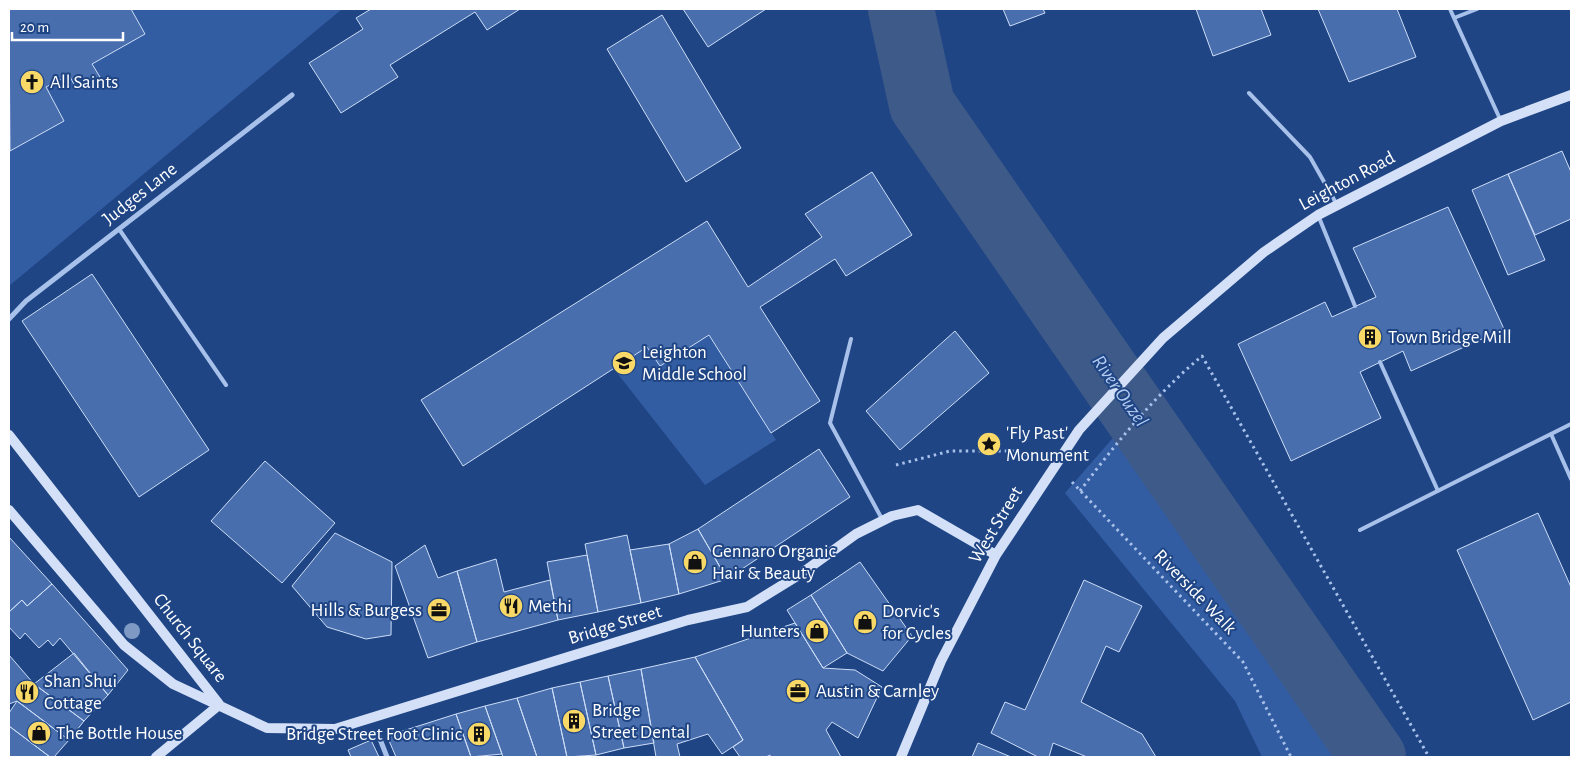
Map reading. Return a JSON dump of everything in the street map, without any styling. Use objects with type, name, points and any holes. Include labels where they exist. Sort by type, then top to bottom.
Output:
[{"type":"street","name":"Judges Lane","points":[[9,319],[26,301],[292,95]]},
{"type":"street","name":"Leighton Road","points":[[1163,338],[1264,252],[1318,215],[1501,121],[1571,95]]},
{"type":"street","name":"West Street","points":[[901,757],[941,661],[996,555],[1079,430],[1163,338]]},
{"type":"street","name":"Church Square","points":[[9,435],[219,705]]},
{"type":"street","name":"Church Square","points":[[9,510],[124,645],[173,684],[219,705]]},
{"type":"street","name":"Bridge Street","points":[[219,705],[267,728],[335,729],[688,620],[747,606],[802,573],[856,534],[883,521],[918,510],[996,555]]},
{"type":"street","points":[[156,757],[219,705]]},
{"type":"street","points":[[378,734],[387,757]]},
{"type":"lane","points":[[1450,9],[1501,121]]},
{"type":"lane","points":[[1454,18],[1477,9]]},
{"type":"lane","points":[[1249,93],[1310,157],[1337,205]]},
{"type":"lane","points":[[1318,215],[1355,306]]},
{"type":"lane","points":[[119,229],[226,384]]},
{"type":"lane","points":[[851,339],[830,423],[883,521]]},
{"type":"lane","points":[[1380,362],[1438,491]]},
{"type":"lane","points":[[1360,530],[1571,424]]},
{"type":"lane","points":[[1551,434],[1571,479]]},
{"type":"path","points":[[1080,491],[1107,455],[1185,370],[1202,356],[1429,757]]},
{"type":"path","points":[[896,465],[950,451],[1015,451],[1055,464]]},
{"type":"path","name":"Riverside Walk","points":[[1055,464],[1243,662],[1290,757]]},
{"type":"shaded area","points":[[9,9],[342,9],[9,286]]},
{"type":"shaded area","points":[[709,335],[776,440],[705,485],[614,369],[647,347],[660,366]]},
{"type":"shaded area","points":[[1132,416],[1366,757],[1262,757],[1235,701],[1065,493]]},
{"type":"building","name":"All Saints","points":[[9,9],[131,9],[145,34],[92,64],[100,77],[77,90],[69,75],[46,87],[64,121],[10,151]]},
{"type":"building","points":[[371,9],[520,9],[487,30],[475,12],[390,65],[398,77],[341,113],[309,63],[363,29],[356,18]]},
{"type":"building","points":[[683,9],[766,9],[708,47]]},
{"type":"building","points":[[1003,9],[1043,9],[1045,13],[1010,26]]},
{"type":"building","points":[[1196,9],[1261,9],[1271,35],[1213,56]]},
{"type":"building","points":[[1318,9],[1397,9],[1416,57],[1349,82]]},
{"type":"building","points":[[662,15],[741,148],[686,182],[607,49]]},
{"type":"building","points":[[1562,151],[1571,172],[1571,219],[1535,235],[1508,174]]},
{"type":"building","points":[[872,172],[912,235],[846,276],[835,259],[760,307],[820,401],[771,433],[709,335],[660,366],[647,347],[463,466],[421,400],[707,221],[748,287],[822,237],[805,214]]},
{"type":"building","points":[[1508,174],[1545,260],[1508,275],[1472,190]]},
{"type":"building","name":"Town Bridge Mill","points":[[1448,207],[1504,329],[1411,371],[1403,351],[1360,372],[1381,418],[1291,461],[1238,344],[1325,302],[1332,317],[1376,297],[1353,248]]},
{"type":"building","points":[[92,274],[209,450],[139,497],[22,321]]},
{"type":"building","points":[[955,331],[989,373],[900,450],[866,411]]},
{"type":"building","points":[[819,449],[850,497],[727,579],[698,529]]},
{"type":"building","points":[[265,461],[335,523],[282,583],[211,521]]},
{"type":"building","points":[[1538,513],[1571,587],[1571,702],[1533,720],[1457,550]]},
{"type":"building","name":"Gennaro Organic Hair & Beauty","points":[[698,529],[727,579],[679,594],[669,544]]},
{"type":"building","points":[[335,533],[392,562],[391,635],[366,639],[327,627],[292,586]]},
{"type":"building","points":[[627,535],[641,603],[598,612],[585,544]]},
{"type":"building","points":[[9,537],[52,584],[27,606],[22,600],[9,612]]},
{"type":"building","points":[[669,544],[679,594],[641,603],[630,550]]},
{"type":"building","name":"Hills & Burgess","points":[[425,545],[438,578],[457,571],[477,642],[428,658],[395,566]]},
{"type":"building","points":[[587,555],[598,612],[558,620],[547,562]]},
{"type":"building","name":"Methi","points":[[496,559],[504,592],[550,580],[558,620],[477,642],[457,571]]},
{"type":"building","name":"Dorvic's for Cycles","points":[[860,562],[912,636],[883,671],[847,653],[811,595]]},
{"type":"building","points":[[1084,580],[1142,606],[1119,652],[1106,646],[1081,702],[1142,734],[1156,757],[1087,757],[1053,743],[1049,757],[1038,757],[991,733],[1005,702],[1025,710]]},
{"type":"building","points":[[52,584],[128,670],[108,695],[60,638],[53,646],[48,640],[39,648],[25,633],[20,639],[9,627],[9,612],[22,600],[27,606]]},
{"type":"building","name":"Hunters","points":[[811,595],[847,653],[823,668],[787,610]]},
{"type":"building","name":"Austin & Carnley","points":[[795,623],[823,668],[855,670],[882,687],[858,738],[832,722],[826,730],[841,757],[771,757],[770,755],[766,757],[740,757],[733,747],[743,740],[695,657]]},
{"type":"building","points":[[74,653],[108,695],[84,721],[34,684]]},
{"type":"building","name":"Shan Shui Cottage","points":[[9,655],[34,684],[84,721],[69,740],[17,701],[9,704]]},
{"type":"building","points":[[695,657],[743,740],[722,754],[708,734],[677,744],[680,757],[656,757],[641,669]]},
{"type":"building","points":[[641,669],[654,743],[624,748],[608,676]]},
{"type":"building","points":[[608,676],[624,748],[596,755],[580,682]]},
{"type":"building","name":"Bridge Street Dental","points":[[580,682],[596,755],[567,757],[552,688]]},
{"type":"building","points":[[552,688],[567,757],[537,757],[517,698]]},
{"type":"building","points":[[517,698],[537,757],[503,757],[485,706]]},
{"type":"building","name":"The Bottle House","points":[[17,701],[69,740],[54,757],[50,757],[9,726],[9,713]]},
{"type":"building","name":"Bridge Street Foot Clinic","points":[[485,706],[502,754],[471,757],[456,714]]},
{"type":"building","points":[[456,714],[471,757],[396,757],[387,736]]},
{"type":"building","points":[[9,726],[50,757],[9,757]]},
{"type":"building","points":[[371,740],[379,757],[351,757],[348,750]]},
{"type":"building","points":[[978,743],[1011,757],[972,757]]},
{"type":"waterway","name":"River Ouzel","points":[[901,9],[922,105],[1373,757]]},
{"type":"place","name":"All Saints","points":[[32,82]]},
{"type":"place","name":"Town Bridge Mill","points":[[1370,337]]},
{"type":"place","name":"Leighton Middle School","points":[[624,363]]},
{"type":"place","name":"'Fly Past' Monument","points":[[989,444]]},
{"type":"place","name":"Gennaro Organic Hair & Beauty","points":[[695,562]]},
{"type":"place","name":"Methi","points":[[511,606]]},
{"type":"place","name":"Hills & Burgess","points":[[439,610]]},
{"type":"place","name":"Dorvic's for Cycles","points":[[865,622]]},
{"type":"place","name":"Hunters","points":[[817,631]]},
{"type":"place","name":"Austin & Carnley","points":[[798,691]]},
{"type":"place","name":"Shan Shui Cottage","points":[[27,692]]},
{"type":"place","name":"Bridge Street Dental","points":[[574,721]]},
{"type":"place","name":"The Bottle House","points":[[39,733]]},
{"type":"place","name":"Bridge Street Foot Clinic","points":[[479,734]]}]
